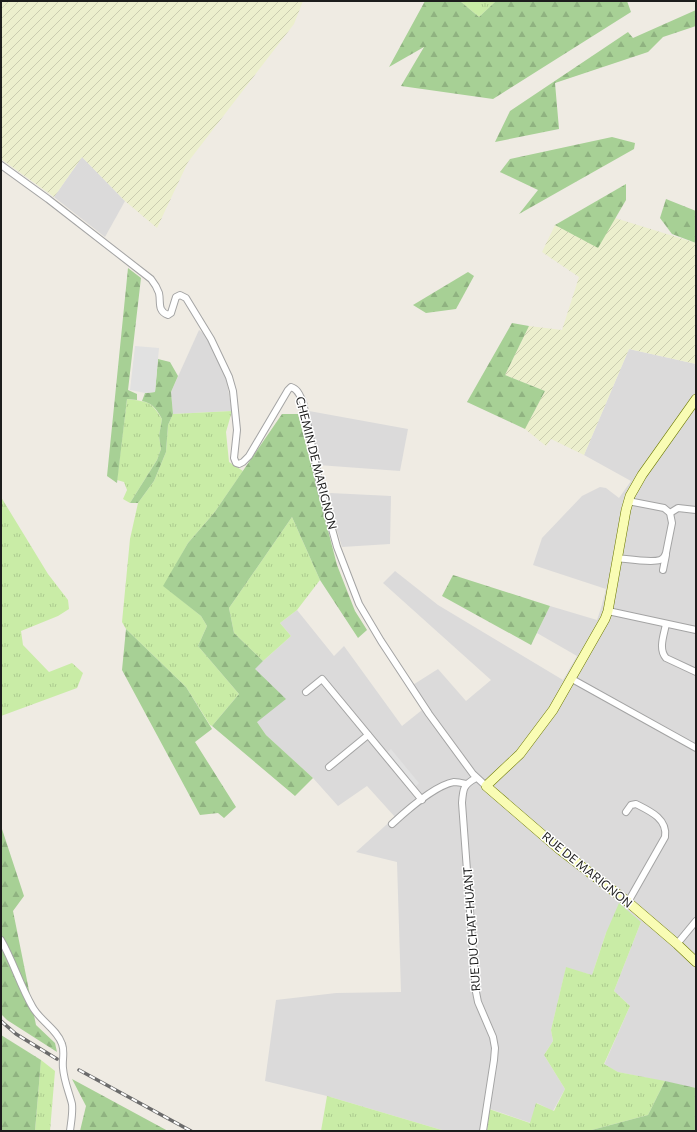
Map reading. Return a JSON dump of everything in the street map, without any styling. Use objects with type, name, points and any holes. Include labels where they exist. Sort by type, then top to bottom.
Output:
[{"type":"street","name":"CHEMIN DE MARIGNON","points":[[1,165],[48,199],[151,279],[157,287],[160,295],[160,309],[163,313],[168,315],[171,313],[176,297],[180,295],[186,298],[211,339],[230,377],[237,430],[234,458],[236,463],[239,464],[243,462],[249,456],[288,390],[291,387],[295,388],[299,393],[303,402],[322,494],[337,547],[360,604],[381,641],[429,714],[476,778]]},
{"type":"street","points":[[486,786],[520,754],[553,710],[605,619],[608,611],[628,500],[642,475],[696,399]]},
{"type":"street","points":[[628,500],[664,508],[670,513],[672,523],[663,570]]},
{"type":"street","points":[[670,513],[678,508],[696,510]]},
{"type":"street","points":[[617,558],[660,560],[666,553]]},
{"type":"street","points":[[608,611],[696,630]]},
{"type":"street","points":[[666,624],[662,650],[663,654],[666,658],[696,672]]},
{"type":"street","points":[[306,692],[322,678],[422,800]]},
{"type":"street","points":[[572,679],[696,748]]},
{"type":"street","points":[[329,767],[368,735]]},
{"type":"street","points":[[392,824],[407,811],[444,785],[454,782],[466,784],[476,778]]},
{"type":"street","name":"RUE DE MARIGNON","points":[[476,778],[559,849],[628,902],[696,962]]},
{"type":"street","name":"RUE DU CHAT-HUANT","points":[[466,784],[463,791],[462,803],[476,992],[478,1002],[493,1037],[495,1048],[483,1131]]},
{"type":"street","points":[[626,812],[631,806],[636,804],[660,819],[666,830],[665,837],[628,902]]},
{"type":"street","points":[[677,944],[696,921]]},
{"type":"street","points":[[1,940],[32,1007],[40,1019],[52,1030],[62,1043],[64,1051],[63,1068],[72,1104],[70,1131]]},
{"type":"shaded area","points":[[82,157],[125,201],[105,237],[54,197]]},
{"type":"shaded area","points":[[199,330],[204,334],[212,346],[226,377],[232,411],[173,414],[171,392]]},
{"type":"shaded area","points":[[135,346],[159,348],[155,392],[145,393],[130,390]]},
{"type":"shaded area","points":[[629,349],[696,364],[696,1088],[618,1072],[604,1065],[630,1006],[614,991],[641,922],[606,933],[592,975],[566,968],[551,1030],[553,1041],[544,1055],[565,1089],[553,1111],[537,1103],[531,1123],[490,1109],[487,1131],[445,1131],[327,1096],[265,1081],[276,1000],[336,993],[401,992],[397,862],[356,852],[395,817],[367,786],[338,806],[313,778],[266,735],[257,722],[254,669],[291,636],[280,623],[297,610],[334,656],[344,646],[402,726],[422,710],[408,688],[438,669],[466,701],[491,680],[383,583],[395,571],[438,605],[563,680],[577,656],[537,633],[550,606],[597,620],[606,589],[533,565],[542,538],[582,496],[600,487],[606,488],[619,498],[631,481],[584,455]]},
{"type":"shaded area","points":[[309,411],[408,429],[400,471],[318,465]]},
{"type":"shaded area","points":[[330,493],[391,496],[390,544],[342,547],[333,517]]},
{"type":"shaded area","points":[[391,749],[419,783],[415,787],[386,753]]},
{"type":"green space","points":[[1,1],[303,1],[294,24],[188,162],[157,228],[125,201],[82,157],[54,197],[1,159]]},
{"type":"green space","points":[[425,1],[460,1],[479,17],[496,1],[627,1],[631,12],[493,99],[401,86],[424,47],[389,67]]},
{"type":"green space","points":[[460,1],[496,1],[479,17]]},
{"type":"green space","points":[[696,10],[696,26],[663,37],[648,52],[555,83],[559,129],[495,142],[510,111],[628,32],[633,38]]},
{"type":"green space","points":[[612,137],[635,143],[634,149],[519,214],[538,190],[500,172],[510,159]]},
{"type":"green space","points":[[626,184],[626,200],[598,248],[555,225]]},
{"type":"green space","points":[[666,199],[696,211],[696,243],[672,234],[660,218]]},
{"type":"green space","points":[[615,218],[696,243],[696,364],[629,349],[584,455],[551,439],[546,446],[525,429],[545,391],[505,375],[529,326],[562,330],[579,277],[542,252],[555,225],[598,247]]},
{"type":"green space","points":[[128,268],[141,278],[128,390],[137,394],[137,400],[127,399],[117,483],[107,476]]},
{"type":"green space","points":[[468,272],[474,276],[456,309],[426,313],[413,305]]},
{"type":"green space","points":[[512,323],[529,326],[505,375],[545,391],[525,429],[467,402]]},
{"type":"green space","points":[[158,359],[170,362],[178,376],[171,392],[173,414],[168,425],[166,452],[154,481],[138,503],[130,503],[157,460],[161,449],[159,436],[162,419],[152,405],[142,401],[145,393],[155,392]]},
{"type":"green space","points":[[127,399],[148,403],[154,408],[162,419],[159,436],[161,449],[157,460],[130,503],[123,499],[127,490],[124,482],[117,480]]},
{"type":"green space","points":[[232,411],[226,432],[229,462],[243,471],[214,513],[188,543],[164,586],[201,616],[207,626],[198,646],[239,694],[212,726],[186,687],[126,629],[122,622],[130,539],[138,503],[154,481],[166,452],[168,425],[173,414]]},
{"type":"green space","points":[[282,414],[298,414],[337,565],[355,611],[367,630],[358,638],[320,580],[292,517],[229,608],[234,633],[263,661],[255,669],[286,699],[257,722],[266,735],[313,778],[295,796],[212,726],[239,694],[198,646],[207,626],[201,616],[163,586],[188,543],[214,513]]},
{"type":"green space","points":[[1,497],[48,574],[68,600],[69,609],[58,616],[21,631],[23,645],[49,672],[72,663],[83,673],[77,688],[1,716]]},
{"type":"green space","points":[[292,517],[320,580],[297,610],[280,623],[291,636],[263,661],[234,633],[229,608]]},
{"type":"green space","points":[[453,575],[550,606],[531,645],[442,596]]},
{"type":"green space","points":[[126,629],[186,687],[212,729],[195,742],[236,807],[224,818],[218,813],[200,815],[122,670]]},
{"type":"green space","points":[[1,826],[24,896],[13,911],[36,1025],[55,1043],[57,1052],[7,1020],[1,1014]]},
{"type":"green space","points":[[619,903],[641,922],[614,991],[630,1006],[604,1064],[618,1072],[665,1081],[648,1115],[588,1131],[487,1131],[489,1109],[530,1123],[536,1103],[554,1111],[565,1089],[544,1055],[553,1041],[551,1030],[566,967],[592,975],[606,933]]},
{"type":"green space","points":[[1,1035],[41,1060],[35,1131],[1,1131]]},
{"type":"green space","points":[[41,1060],[55,1071],[50,1131],[35,1131]]},
{"type":"green space","points":[[72,1079],[168,1131],[80,1131],[86,1106]]},
{"type":"green space","points":[[665,1081],[696,1088],[696,1131],[588,1131],[648,1115]]},
{"type":"green space","points":[[327,1096],[445,1131],[321,1131]]},
{"type":"railway","points":[[1,1021],[16,1034],[57,1059]]},
{"type":"railway","points":[[79,1070],[191,1131]]}]
